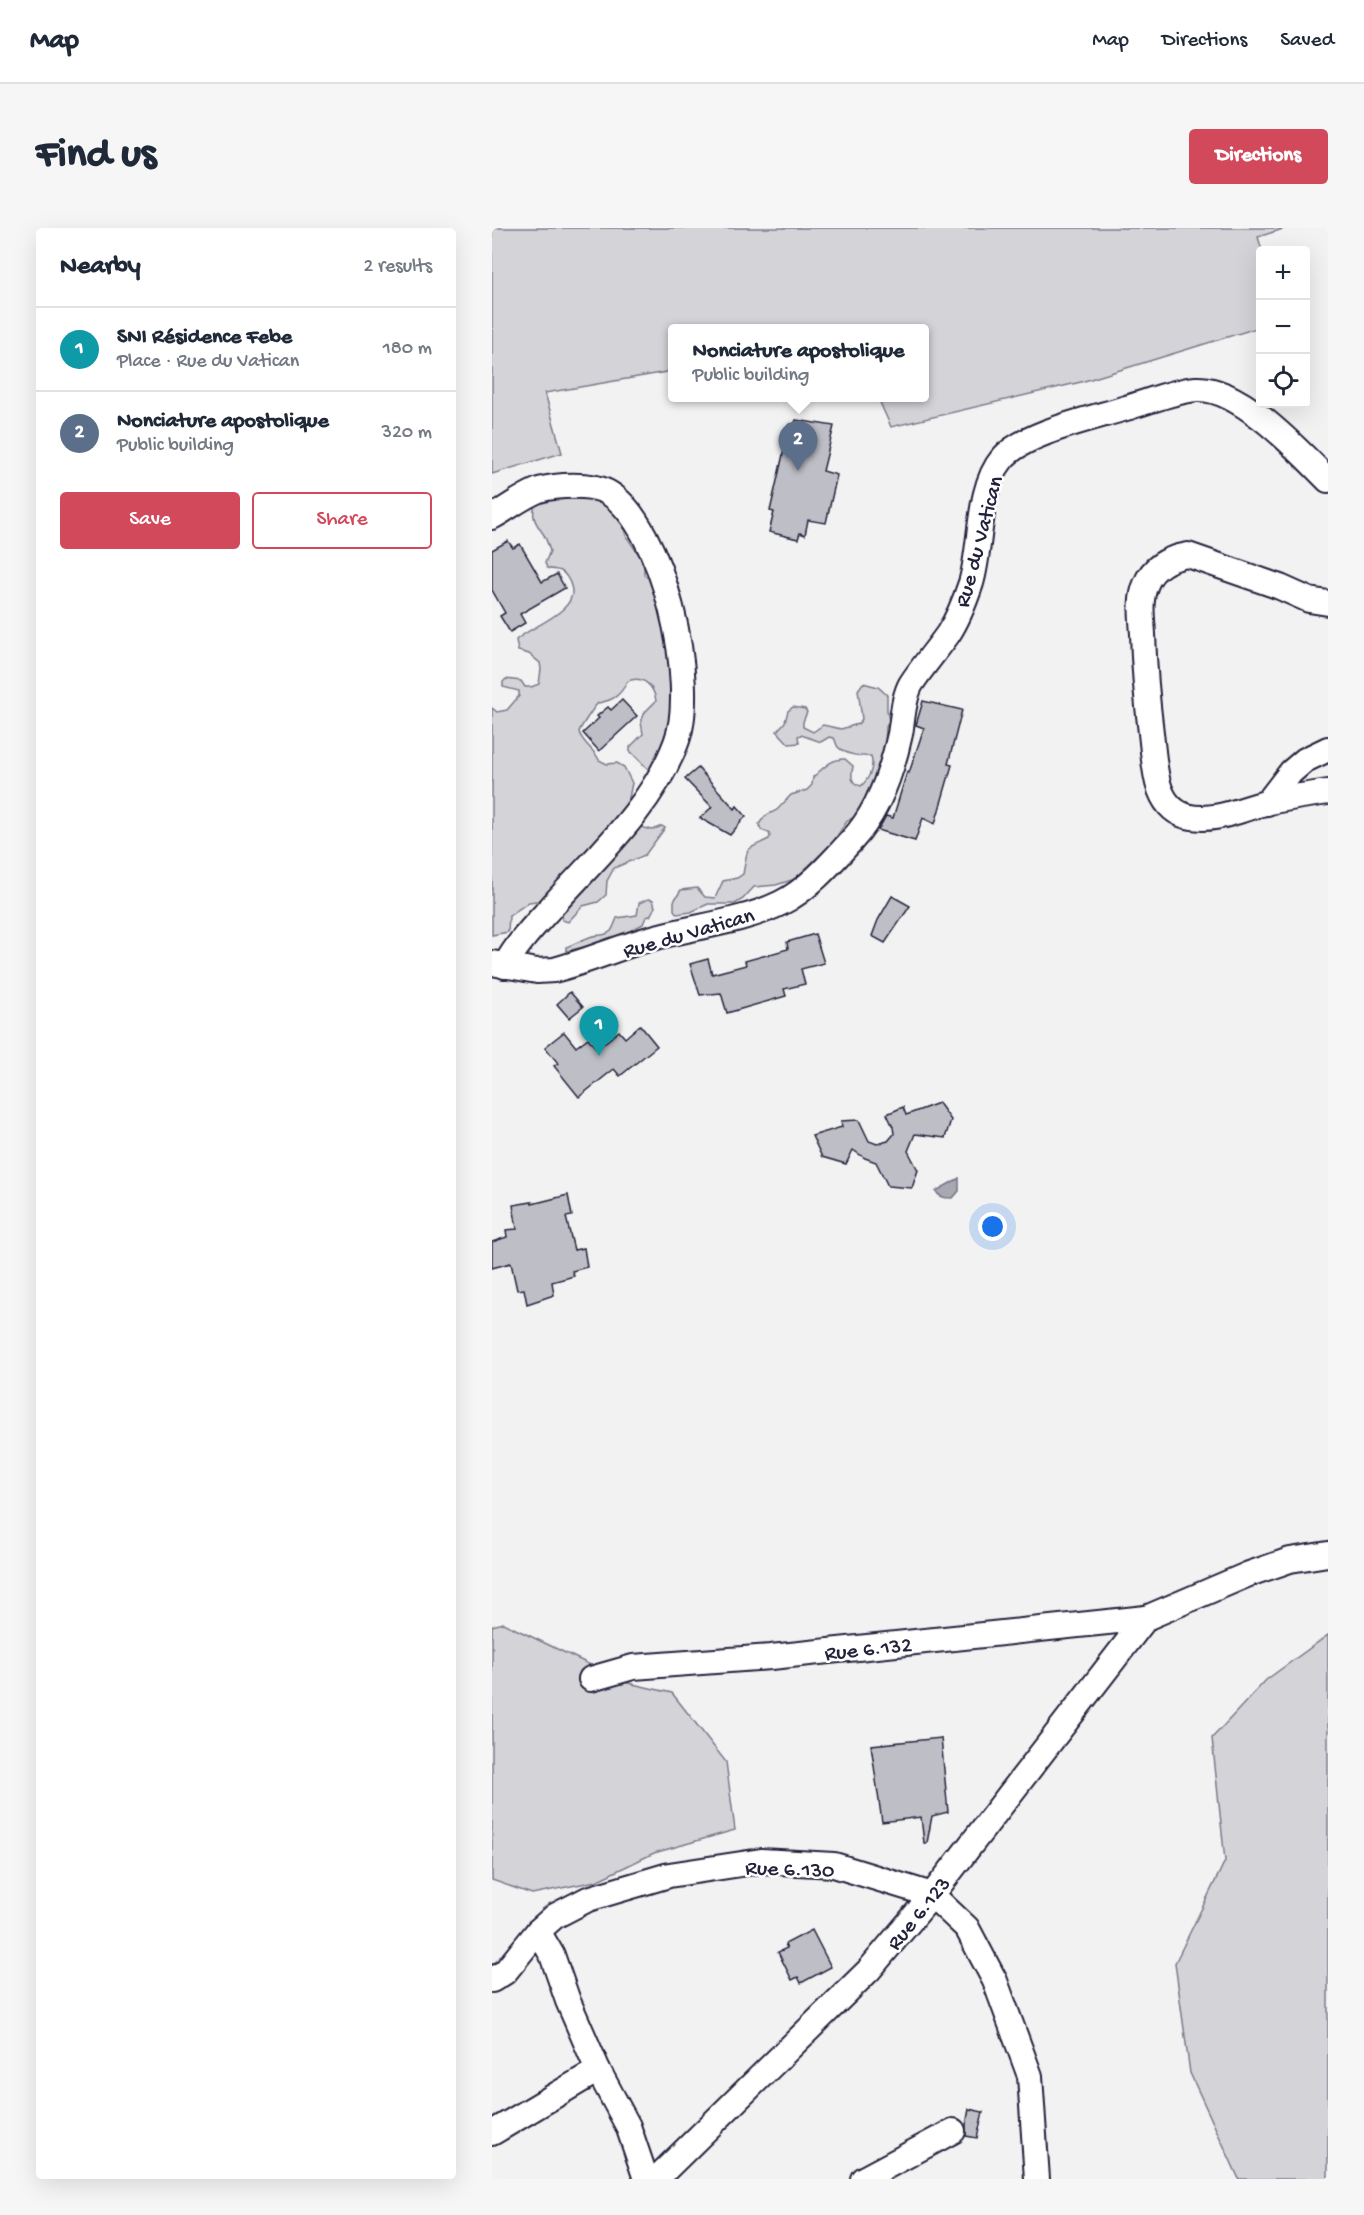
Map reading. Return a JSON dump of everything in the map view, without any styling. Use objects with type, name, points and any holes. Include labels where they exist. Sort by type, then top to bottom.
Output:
[{"type":"street","name":"Rue du Vatican","points":[[499,964],[537,971],[554,970],[653,938],[754,913],[782,903],[807,885],[845,848],[868,820],[881,794],[900,735],[910,687],[949,632],[961,610],[972,580],[986,495],[1003,457],[1019,445],[1071,424],[1198,388],[1222,394],[1243,404],[1284,437],[1328,480]]},
{"type":"street","name":"Rue du Vatican","points":[[492,517],[539,490],[566,486],[606,491],[623,505],[651,545],[664,580],[678,633],[681,656],[682,718],[678,741],[667,764],[638,810],[511,955],[499,964]]},
{"type":"street","points":[[1328,603],[1309,600],[1281,587],[1188,555],[1176,557],[1152,572],[1143,593],[1146,687],[1158,783],[1174,811],[1199,819],[1221,817],[1267,803],[1328,792]]},
{"type":"street","points":[[1267,803],[1291,772],[1305,760],[1328,749]]},
{"type":"street","points":[[1146,1618],[1249,1574],[1290,1560],[1328,1554]]},
{"type":"street","name":"Rue 6.132","points":[[591,1679],[633,1667],[771,1657],[1146,1618]]},
{"type":"street","name":"Rue 6.123","points":[[656,2179],[869,1970],[932,1895],[1146,1618]]},
{"type":"street","name":"Rue 6.130","points":[[492,1980],[505,1972],[538,1931],[555,1916],[588,1899],[669,1875],[761,1861],[834,1865],[932,1895],[967,1928],[995,1981],[1030,2076],[1036,2179]]},
{"type":"street","points":[[538,1931],[552,1955],[568,2001],[598,2070],[628,2126],[646,2179]]},
{"type":"street","points":[[492,2133],[598,2070]]},
{"type":"street","points":[[863,2179],[953,2132]]},
{"type":"shaded area","points":[[492,228],[1286,228],[1258,237],[1261,246],[1256,246],[1256,328],[1081,382],[891,427],[880,402],[929,402],[929,324],[668,324],[668,372],[545,393],[562,453],[492,474]]},
{"type":"shaded area","points":[[554,494],[610,502],[623,524],[626,536],[644,562],[644,575],[653,581],[684,695],[651,772],[630,751],[630,747],[643,734],[641,722],[645,712],[656,701],[647,683],[638,679],[628,681],[616,696],[598,703],[579,732],[599,760],[607,764],[617,763],[624,767],[632,783],[629,798],[637,826],[652,830],[662,826],[665,828],[645,855],[614,868],[607,881],[606,895],[598,902],[583,906],[568,922],[562,920],[561,911],[544,900],[529,902],[509,916],[508,932],[492,935],[492,708],[497,712],[507,710],[519,696],[519,691],[503,687],[506,679],[521,681],[525,687],[539,684],[540,663],[529,654],[518,651],[516,640],[562,610],[572,595],[570,584],[564,573],[547,568],[545,563],[550,551],[545,536],[534,517],[536,500]]},
{"type":"shaded area","points":[[863,683],[878,687],[887,695],[889,721],[886,727],[884,760],[877,779],[867,792],[862,813],[847,821],[833,842],[795,879],[776,885],[754,887],[735,904],[708,904],[691,912],[677,914],[674,910],[674,901],[681,890],[697,888],[705,897],[715,898],[723,881],[743,874],[750,848],[769,839],[769,833],[761,830],[759,824],[765,816],[777,810],[791,795],[807,790],[812,785],[813,777],[828,765],[836,760],[845,759],[853,766],[853,781],[861,786],[864,783],[872,768],[871,756],[849,754],[837,746],[834,738],[829,737],[821,742],[801,735],[798,736],[799,743],[789,744],[777,731],[785,722],[788,711],[793,707],[805,709],[807,712],[803,727],[813,732],[823,725],[841,729],[858,724],[862,719],[858,690]]},
{"type":"shaded area","points":[[648,899],[653,900],[655,907],[643,924],[602,943],[566,951],[566,947],[587,938],[609,933],[617,918],[637,915],[639,903]]},
{"type":"shaded area","points":[[959,1178],[959,1191],[953,1198],[943,1197],[937,1193],[936,1191]]},
{"type":"shaded area","points":[[503,1623],[628,1683],[672,1693],[726,1762],[735,1830],[654,1853],[596,1881],[532,1894],[492,1880],[492,1626]]},
{"type":"shaded area","points":[[1328,1635],[1328,2179],[1239,2179],[1190,2073],[1175,1963],[1225,1861],[1212,1738],[1266,1680]]},
{"type":"building","points":[[796,420],[834,426],[823,471],[837,475],[826,523],[808,520],[805,535],[800,533],[798,539],[769,532],[774,512],[770,511],[790,424],[794,425]]},
{"type":"building","points":[[508,541],[513,548],[520,544],[542,582],[557,574],[565,588],[520,614],[525,623],[510,632],[500,616],[505,613],[492,590],[492,550]]},
{"type":"building","points":[[622,700],[637,716],[599,751],[583,733],[599,718],[597,716],[608,707],[611,710]]},
{"type":"building","points":[[923,701],[962,710],[948,764],[952,765],[935,824],[923,818],[915,841],[878,830],[886,816],[893,818],[907,772],[909,773],[924,728],[916,725]]},
{"type":"building","points":[[698,768],[735,809],[737,806],[746,816],[730,835],[700,818],[712,807],[685,779]]},
{"type":"building","points":[[892,896],[910,906],[885,943],[872,936]]},
{"type":"building","points":[[815,934],[824,963],[801,969],[805,984],[784,989],[786,996],[727,1013],[721,993],[700,995],[690,964],[708,959],[712,974],[746,965],[745,961],[788,949],[787,942]]},
{"type":"building","points":[[570,992],[583,1007],[569,1018],[557,1004]]},
{"type":"building","points":[[640,1025],[657,1046],[620,1076],[614,1069],[579,1097],[554,1066],[558,1063],[545,1047],[564,1032],[576,1047],[588,1038],[597,1049],[619,1031],[625,1038]]},
{"type":"building","points":[[939,1103],[951,1120],[945,1138],[915,1134],[908,1151],[918,1170],[912,1188],[888,1186],[876,1162],[853,1150],[846,1164],[822,1157],[812,1136],[842,1127],[841,1121],[859,1120],[869,1141],[877,1144],[888,1141],[894,1134],[887,1114],[903,1107],[906,1115]]},
{"type":"building","points":[[568,1195],[572,1216],[566,1217],[574,1250],[584,1248],[587,1267],[572,1271],[574,1276],[552,1282],[554,1295],[527,1304],[524,1289],[517,1290],[511,1263],[492,1268],[492,1242],[507,1237],[506,1230],[517,1229],[513,1205],[532,1202],[532,1204]]},
{"type":"building","points":[[941,1738],[948,1812],[932,1816],[927,1843],[924,1843],[921,1817],[882,1822],[871,1745]]},
{"type":"building","points":[[812,1930],[831,1967],[801,1983],[798,1977],[792,1980],[778,1952],[787,1948],[785,1944]]},
{"type":"building","points":[[969,2109],[983,2112],[977,2138],[966,2136]]},
{"type":"place","name":"Nonciature apostolique","points":[[798,471]]},
{"type":"place","name":"SNI Résidence Febe","points":[[599,1056]]}]
